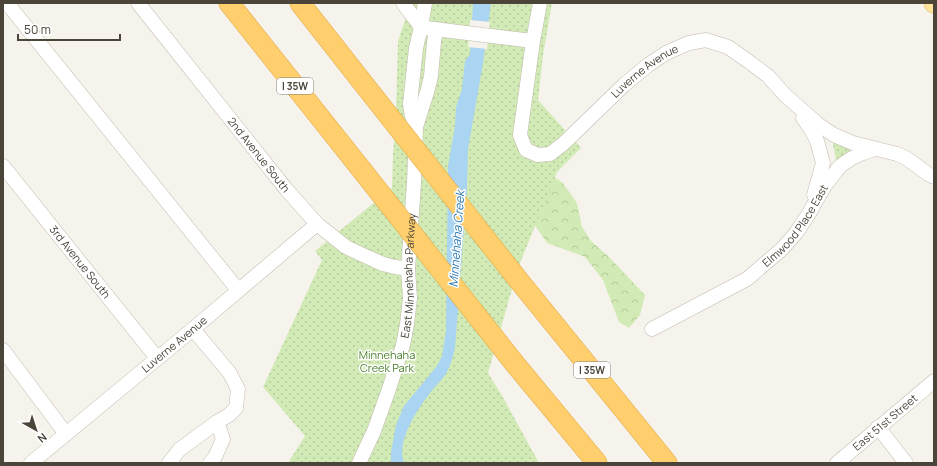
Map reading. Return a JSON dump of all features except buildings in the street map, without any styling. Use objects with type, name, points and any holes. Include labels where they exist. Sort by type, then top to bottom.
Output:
[{"type":"highway","name":"I 35W","points":[[229,3],[515,364],[597,463]]},
{"type":"highway","name":"I 35W","points":[[300,3],[516,277],[667,463]]},
{"type":"street","points":[[7,3],[238,290]]},
{"type":"street","name":"2nd Avenue South","points":[[138,3],[286,189],[317,224],[346,246],[363,255],[383,264],[408,269]]},
{"type":"street","points":[[403,3],[421,27],[533,42],[540,3]]},
{"type":"street","name":"East Minnehaha Parkway","points":[[416,127],[410,104],[416,48],[425,3]]},
{"type":"street","name":"East Minnehaha Parkway","points":[[358,463],[374,431],[403,345],[407,324],[410,298],[408,269],[416,127],[431,76],[436,29]]},
{"type":"street","name":"Luverne Avenue","points":[[533,42],[520,135],[526,150],[538,155],[550,154],[624,85],[648,65],[666,53],[689,43],[706,40],[728,47],[768,76],[785,95],[812,131],[817,141],[823,164],[808,215]]},
{"type":"street","name":"Luverne Avenue","points":[[785,95],[819,125],[853,143],[875,149]]},
{"type":"street","points":[[875,149],[902,156],[934,177]]},
{"type":"street","name":"Elmwood Place East","points":[[652,329],[747,279],[782,249],[796,233],[824,187],[840,166],[852,158],[875,149]]},
{"type":"street","name":"3rd Avenue South","points":[[3,166],[157,358]]},
{"type":"street","name":"Luverne Avenue","points":[[30,463],[193,329],[317,224]]},
{"type":"street","points":[[169,463],[179,450],[229,415],[236,408],[238,389],[229,372],[193,329]]},
{"type":"street","points":[[3,350],[66,434]]},
{"type":"street","name":"East 51st Street","points":[[837,463],[934,381]]},
{"type":"street","points":[[210,463],[215,457],[223,439],[217,422]]},
{"type":"street","points":[[878,428],[906,463]]},
{"type":"green space","name":"Minnehaha Creek Park","points":[[411,3],[552,3],[543,55],[538,100],[581,148],[557,172],[518,268],[488,373],[539,463],[288,463],[305,436],[263,387],[322,260],[315,251],[392,188],[398,41]]},
{"type":"green space","points":[[834,143],[851,150],[852,151],[837,162]]},
{"type":"green space","points":[[540,167],[563,183],[577,203],[582,227],[591,241],[609,257],[645,295],[640,315],[629,328],[619,322],[603,280],[585,257],[547,243],[530,218]]},
{"type":"water","name":"Minnehaha Creek","points":[[473,3],[491,3],[483,63],[468,149],[467,188],[455,348],[447,372],[432,390],[409,426],[403,445],[402,454],[404,463],[391,463],[391,452],[396,425],[404,406],[437,366],[442,356],[446,331],[448,166],[455,126],[456,107],[462,89],[465,61],[470,54]]},
{"type":"pier","points":[[470,20],[490,22],[487,49],[468,47]]}]
